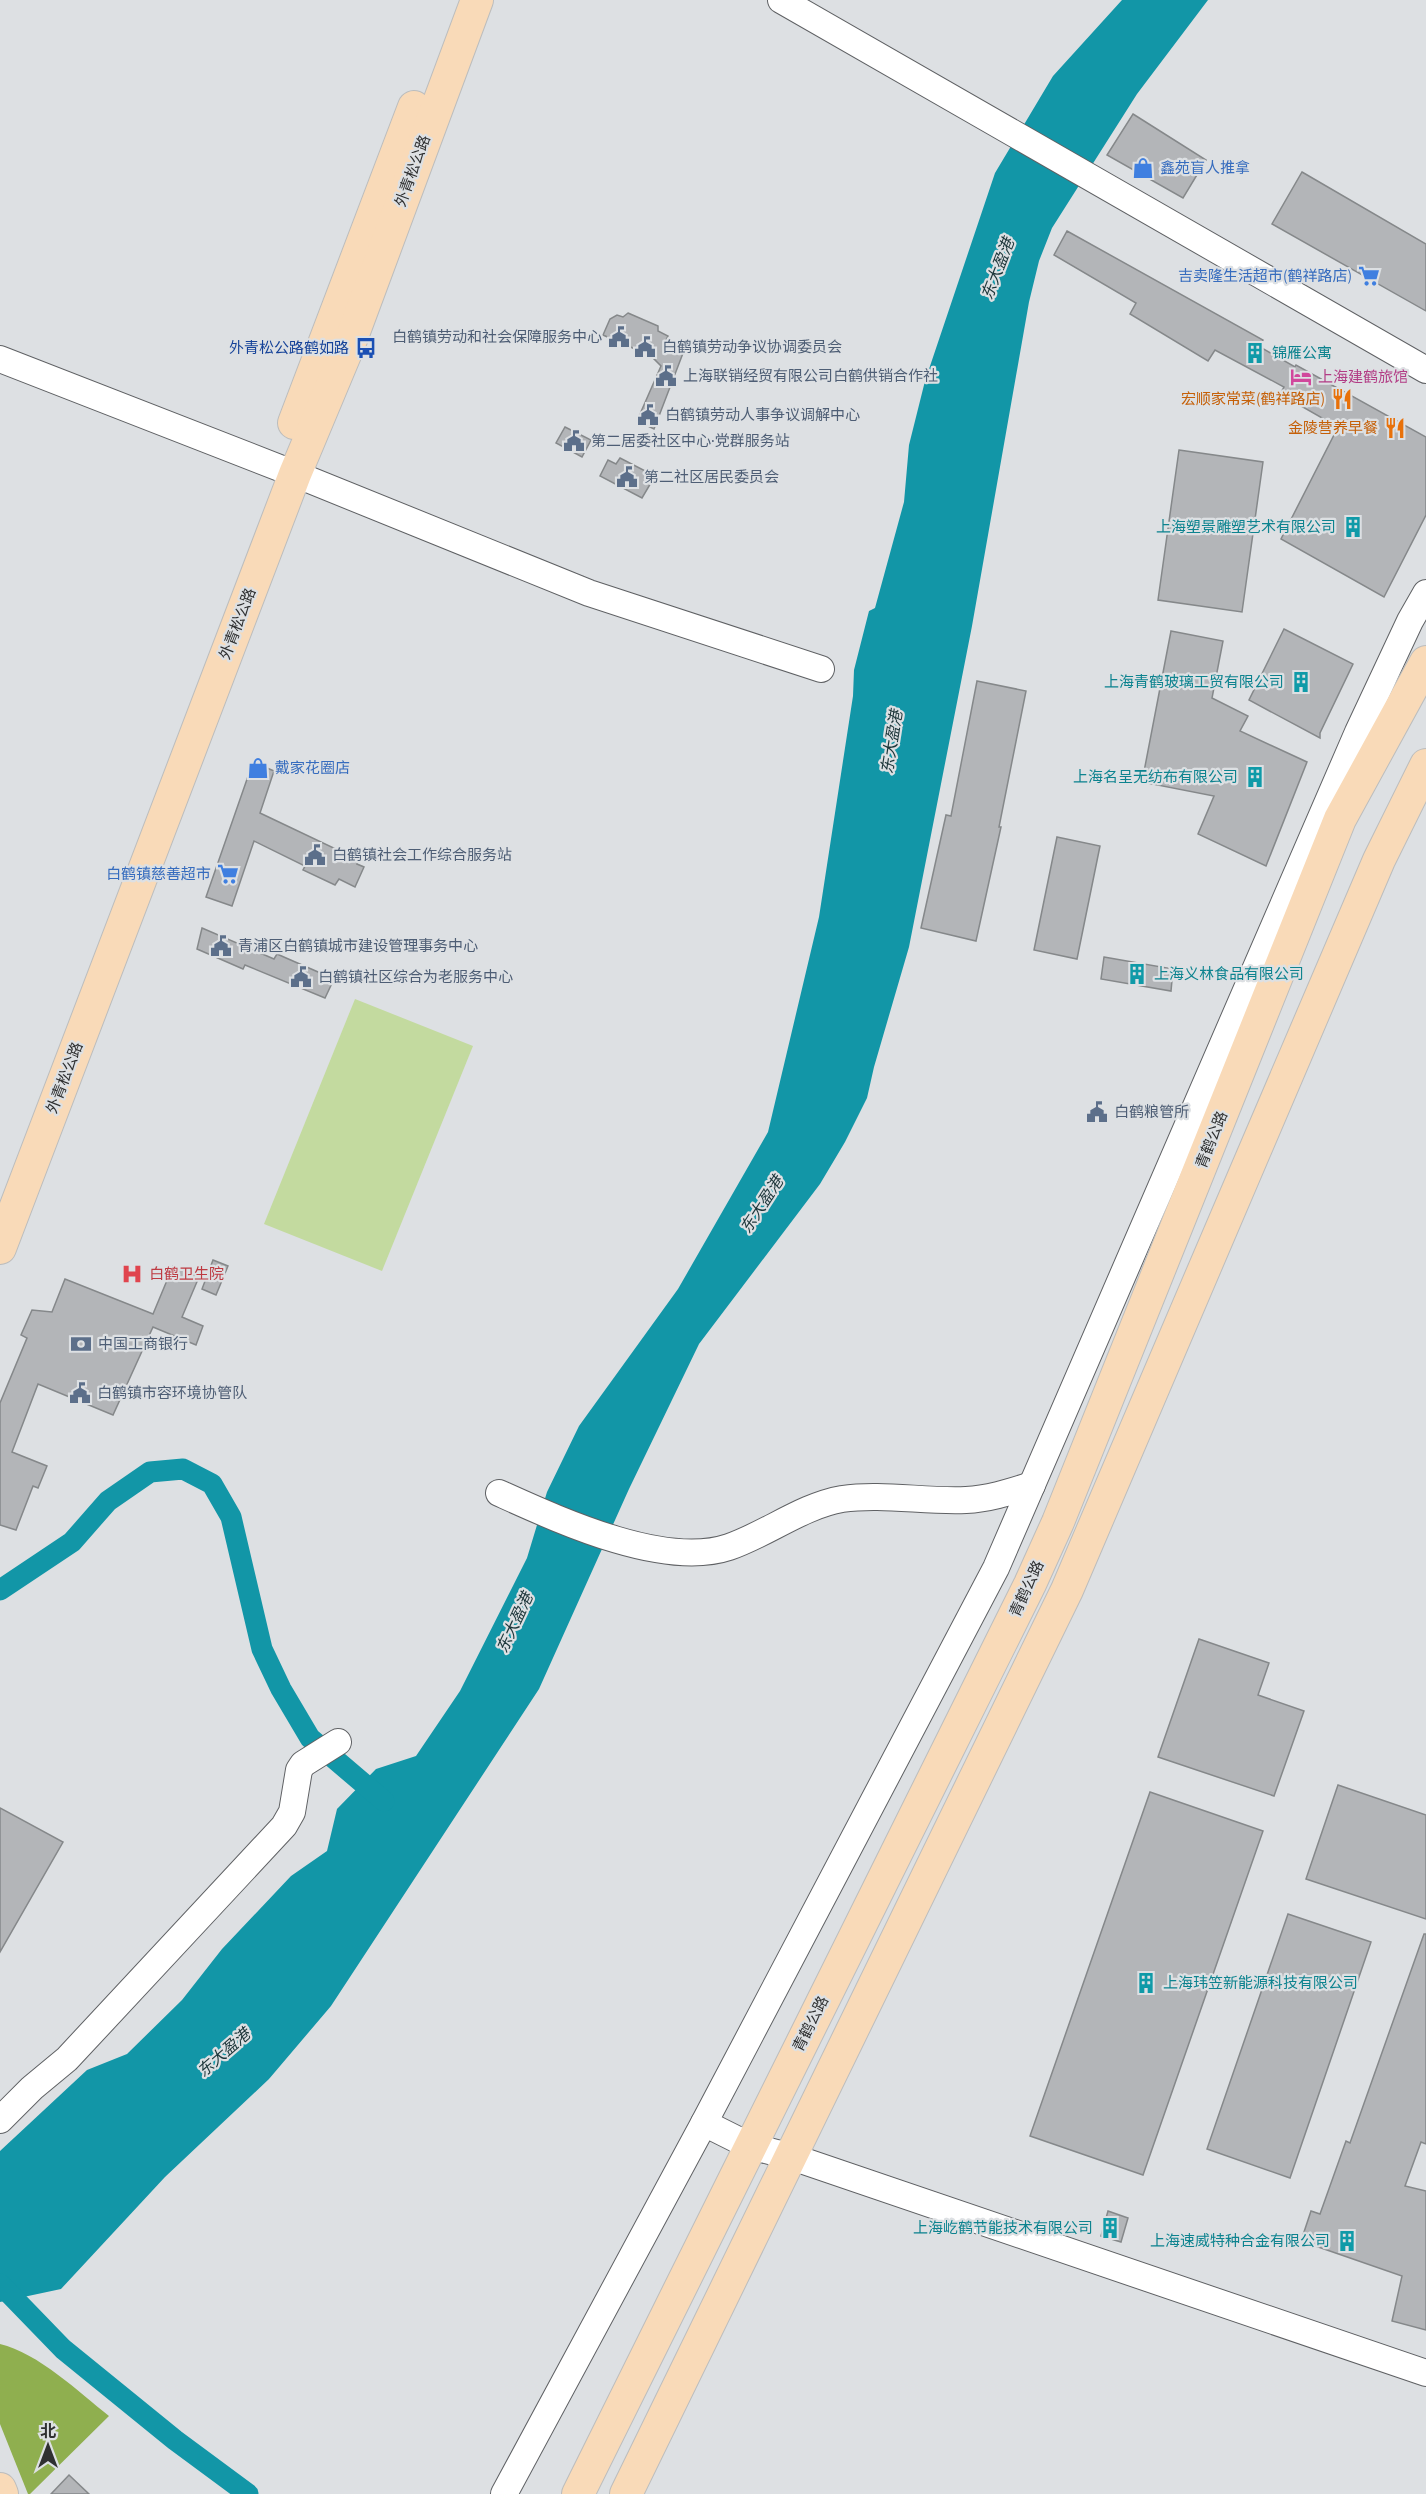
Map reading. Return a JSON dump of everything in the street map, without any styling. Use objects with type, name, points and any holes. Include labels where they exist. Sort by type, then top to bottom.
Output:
[{"type":"main road","name":"外青松公路","points":[[0,1248],[286,470],[455,0]]},
{"type":"main road","name":"外青松公路","points":[[0,1190],[286,470],[349,345],[477,0]]},
{"type":"main road","name":"青鹤公路","points":[[578,2494],[1030,1584],[1058,1522],[1340,819],[1426,662]]},
{"type":"main road","points":[[626,2494],[1067,1590],[1379,860],[1426,765]]},
{"type":"main road","points":[[0,2488],[2,2494]]},
{"type":"street","points":[[781,0],[1426,370]]},
{"type":"street","points":[[0,359],[286,470],[589,593],[821,669]]},
{"type":"street","points":[[504,2494],[704,2122],[996,1568],[1358,732],[1426,592]]},
{"type":"street","points":[[499,1492],[539,1511],[623,1542],[673,1552],[706,1553],[731,1546],[777,1523],[842,1499],[966,1500],[1028,1495]]},
{"type":"street","points":[[0,2120],[66,2059],[284,1826],[292,1812],[297,1779],[303,1764],[338,1742]]},
{"type":"street","points":[[704,2122],[750,2146],[792,2157],[1426,2373]]},
{"type":"green space","points":[[355,999],[473,1046],[382,1271],[264,1224]]},
{"type":"green space","points":[[0,2344],[43,2364],[109,2416],[30,2494],[28,2494],[0,2424]]},
{"type":"water","name":"东大盈港","points":[[1122,0],[1208,0],[1137,94],[1052,228],[1039,261],[1029,302],[972,626],[909,947],[867,1098],[820,1184],[699,1344],[629,1489],[539,1689],[331,2006],[269,2079],[165,2177],[61,2289],[0,2302],[0,2151],[87,2070],[127,2054],[182,2000],[222,1949],[291,1876],[327,1851],[337,1809],[376,1769],[416,1756],[460,1691],[527,1558],[547,1492],[579,1426],[678,1289],[768,1132],[819,917],[853,696],[854,670],[869,611],[875,608],[904,502],[909,445],[925,381],[995,173],[1053,76]]},
{"type":"building","points":[[1133,114],[1206,160],[1183,198],[1107,155]]},
{"type":"building","points":[[1302,172],[1426,244],[1426,311],[1272,224]]},
{"type":"building","points":[[1067,231],[1263,340],[1260,347],[1426,437],[1426,515],[1384,597],[1281,539],[1338,427],[1280,394],[1284,387],[1215,350],[1208,361],[1130,314],[1136,303],[1054,255]]},
{"type":"building","points":[[628,313],[658,326],[658,331],[668,336],[666,340],[685,348],[654,429],[637,421],[661,366],[651,356],[603,335],[610,319],[617,315],[623,317]]},
{"type":"building","name":"第二居委社区中心·党群服务站","points":[[565,427],[591,440],[582,457],[556,443]]},
{"type":"building","points":[[1179,450],[1263,462],[1242,612],[1158,600]]},
{"type":"building","name":"第二社区居民委员会","points":[[620,458],[655,476],[642,498],[600,476],[608,460],[616,464]]},
{"type":"building","name":"上海青鹤玻璃工贸有限公司","points":[[1284,629],[1353,664],[1320,733],[1320,738],[1249,700]]},
{"type":"building","points":[[1171,631],[1223,641],[1212,698],[1248,716],[1240,731],[1307,762],[1266,866],[1198,834],[1214,796],[1142,782]]},
{"type":"building","points":[[977,681],[1026,691],[999,827],[1001,827],[976,941],[921,928],[946,815],[951,816]]},
{"type":"building","points":[[253,762],[274,771],[260,813],[359,860],[357,864],[364,867],[355,887],[339,879],[335,885],[303,870],[305,866],[254,841],[232,906],[206,897]]},
{"type":"building","points":[[1057,837],[1100,846],[1077,959],[1034,950]]},
{"type":"building","points":[[202,928],[274,959],[277,954],[334,979],[325,998],[245,965],[243,969],[197,949]]},
{"type":"building","name":"上海义林食品有限公司","points":[[1104,957],[1173,969],[1171,991],[1101,979]]},
{"type":"building","points":[[213,1260],[228,1266],[216,1295],[202,1289]]},
{"type":"building","points":[[173,1266],[199,1277],[182,1317],[203,1326],[196,1345],[153,1327],[113,1415],[38,1384],[12,1452],[47,1466],[38,1488],[33,1486],[16,1530],[0,1525],[0,1403],[27,1338],[21,1335],[32,1310],[52,1312],[65,1279],[153,1314]]},
{"type":"building","points":[[1199,1639],[1269,1663],[1258,1695],[1304,1711],[1274,1796],[1158,1757]]},
{"type":"building","points":[[1338,1785],[1426,1815],[1426,1919],[1306,1879]]},
{"type":"building","name":"上海玮笠新能源科技有限公司","points":[[1150,1792],[1263,1831],[1143,2175],[1030,2136]]},
{"type":"building","points":[[0,1808],[63,1842],[0,1952]]},
{"type":"building","points":[[1288,1914],[1371,1942],[1290,2178],[1207,2149]]},
{"type":"building","points":[[1424,1934],[1426,1934],[1426,2144],[1421,2142],[1405,2186],[1426,2191],[1426,2330],[1392,2321],[1402,2276],[1301,2241],[1311,2211],[1320,2214],[1346,2141],[1350,2143]]},
{"type":"building","name":"上海屹鹤节能技术有限公司","points":[[1108,2211],[1128,2218],[1121,2242],[1101,2236]]},
{"type":"building","points":[[69,2475],[89,2494],[51,2494]]},
{"type":"waterway","points":[[0,1590],[72,1542],[108,1501],[150,1472],[183,1469],[212,1484],[231,1517],[262,1649],[281,1689],[310,1738],[384,1801]]},
{"type":"waterway","points":[[0,2284],[63,2349],[175,2440],[248,2494]]},
{"type":"place","name":"鑫苑盲人推拿","points":[[1143,168]]},
{"type":"place","name":"吉卖隆生活超市(鹤祥路店)","points":[[1369,276]]},
{"type":"place","name":"白鹤镇劳动和社会保障服务中心","points":[[619,337]]},
{"type":"place","name":"白鹤镇劳动争议协调委员会","points":[[645,347]]},
{"type":"place","name":"外青松公路鹤如路","points":[[366,348]]},
{"type":"place","name":"锦雁公寓","points":[[1255,353]]},
{"type":"place","name":"上海联销经贸有限公司白鹤供销合作社","points":[[666,376]]},
{"type":"place","name":"上海建鹤旅馆","points":[[1301,377]]},
{"type":"place","name":"宏顺家常菜(鹤祥路店)","points":[[1342,399]]},
{"type":"place","name":"白鹤镇劳动人事争议调解中心","points":[[648,415]]},
{"type":"place","name":"金陵营养早餐","points":[[1395,428]]},
{"type":"place","name":"第二居委社区中心·党群服务站","points":[[574,441]]},
{"type":"place","name":"第二社区居民委员会","points":[[627,477]]},
{"type":"place","name":"上海塑景雕塑艺术有限公司","points":[[1353,527]]},
{"type":"place","name":"上海青鹤玻璃工贸有限公司","points":[[1301,682]]},
{"type":"place","name":"戴家花圈店","points":[[258,768]]},
{"type":"place","name":"上海名呈无纺布有限公司","points":[[1255,777]]},
{"type":"place","name":"白鹤镇社会工作综合服务站","points":[[315,855]]},
{"type":"place","name":"白鹤镇慈善超市","points":[[228,874]]},
{"type":"place","name":"青浦区白鹤镇城市建设管理事务中心","points":[[221,946]]},
{"type":"place","name":"上海义林食品有限公司","points":[[1137,974]]},
{"type":"place","name":"白鹤镇社区综合为老服务中心","points":[[301,977]]},
{"type":"place","name":"白鹤粮管所","points":[[1097,1112]]},
{"type":"place","name":"白鹤卫生院","points":[[132,1274]]},
{"type":"place","name":"中国工商银行","points":[[81,1344]]},
{"type":"place","name":"白鹤镇市容环境协管队","points":[[80,1393]]},
{"type":"place","name":"上海玮笠新能源科技有限公司","points":[[1146,1983]]},
{"type":"place","name":"上海屹鹤节能技术有限公司","points":[[1110,2228]]},
{"type":"place","name":"上海速威特种合金有限公司","points":[[1347,2241]]}]
